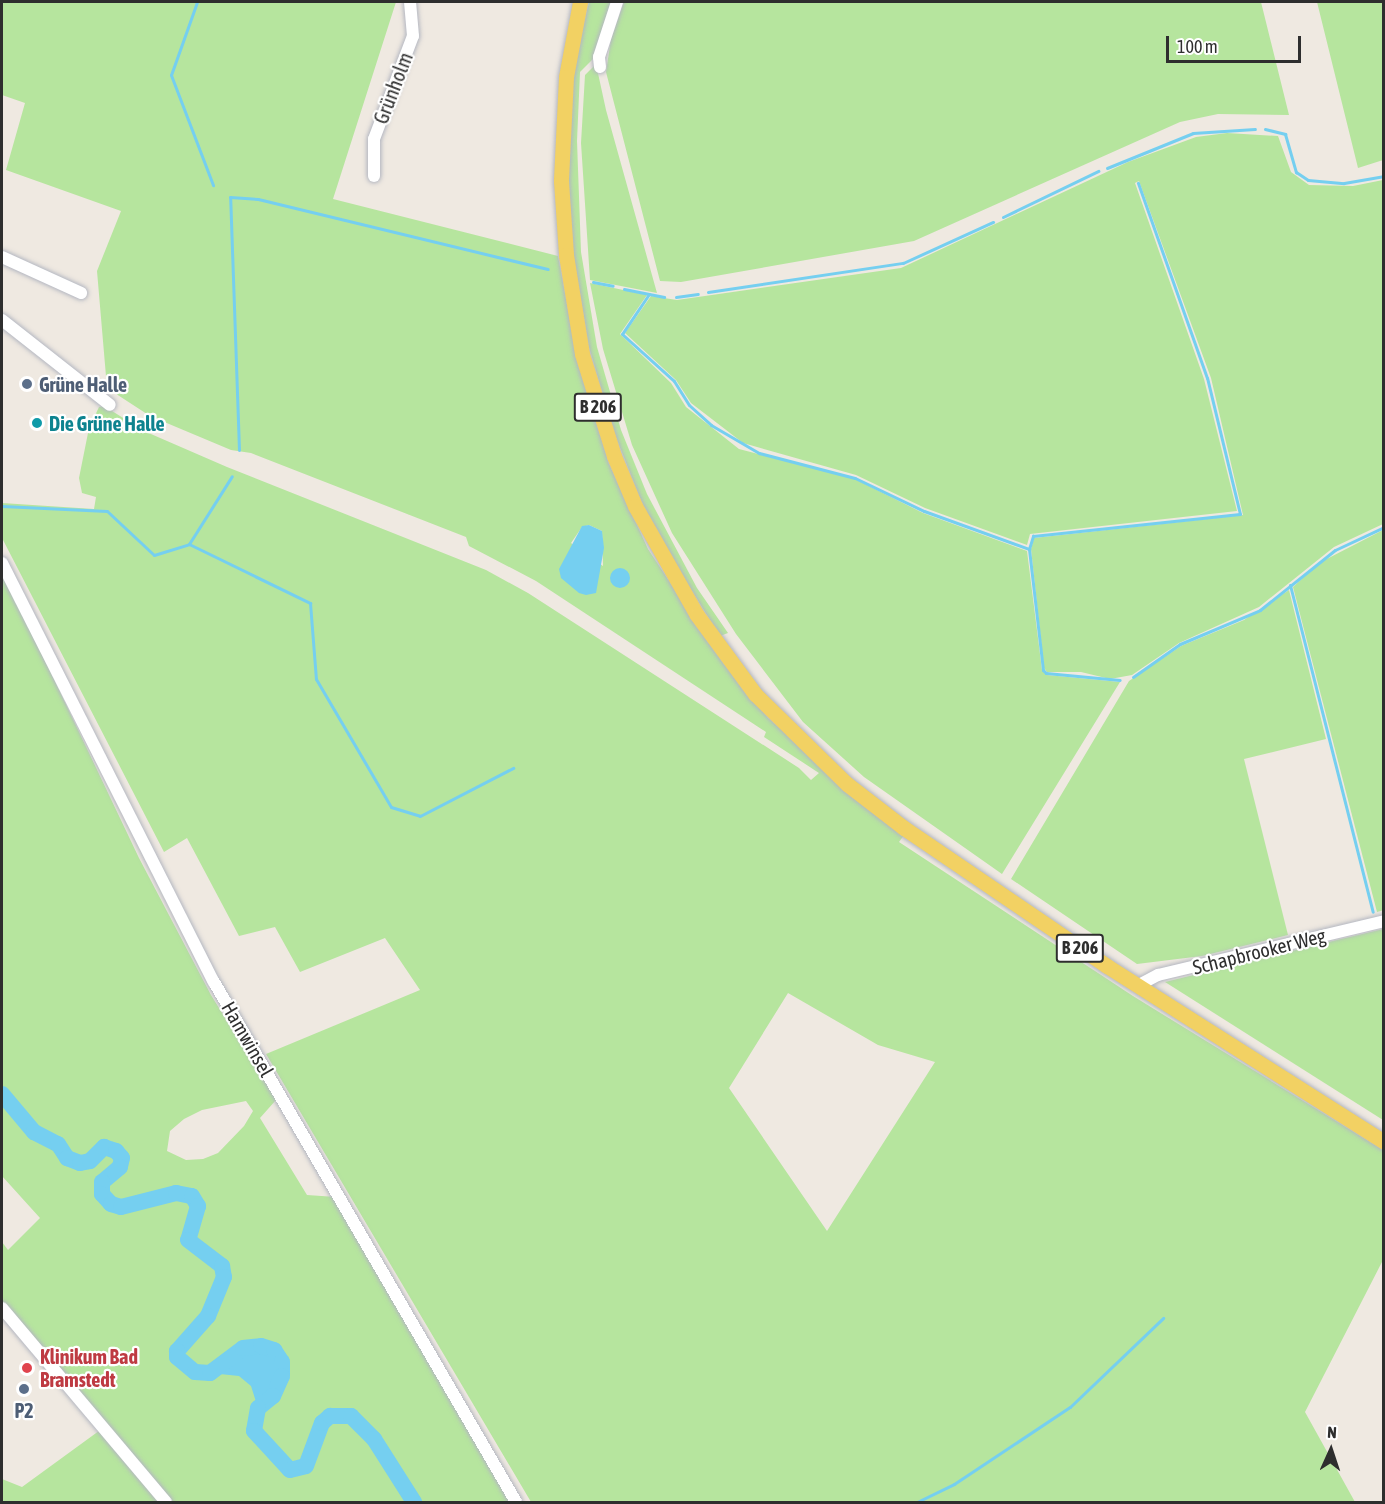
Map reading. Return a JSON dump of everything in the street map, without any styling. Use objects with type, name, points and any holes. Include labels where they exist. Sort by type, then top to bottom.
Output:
[{"type":"main road","name":"B 206","points":[[580,2],[562,123],[563,225],[571,295],[582,354],[614,456],[635,506],[672,576],[755,694],[847,784],[904,828],[1137,986],[1383,1142]]},
{"type":"street","name":"Grünholm","points":[[374,176],[374,139],[413,36],[415,22],[410,2]]},
{"type":"street","points":[[600,67],[599,57],[617,2]]},
{"type":"street","points":[[2,258],[81,293]]},
{"type":"street","points":[[2,320],[110,405]]},
{"type":"street","name":"Hamwinsel","points":[[2,563],[214,982],[516,1503]]},
{"type":"street","name":"Schapbrooker Weg","points":[[1137,986],[1158,975],[1383,921]]},
{"type":"street","points":[[2,1308],[166,1503]]},
{"type":"green space","points":[[2,2],[396,2],[333,199],[558,256],[578,364],[609,464],[648,549],[723,663],[768,718],[904,835],[899,842],[1133,996],[1383,1150],[1383,1260],[1305,1412],[1355,1502],[531,1502],[266,1054],[420,990],[385,938],[300,972],[275,927],[239,936],[187,838],[164,852],[2,538],[2,503],[94,509],[96,497],[82,493],[79,478],[89,428],[99,407],[104,406],[144,431],[227,467],[486,570],[528,593],[799,768],[811,780],[819,773],[764,737],[766,732],[536,581],[469,546],[466,537],[251,453],[231,450],[150,416],[107,388],[97,271],[121,211],[6,170],[25,103],[2,95]],"holes":[[[589,525],[602,531],[603,566],[571,543],[582,527]],[[788,993],[878,1045],[935,1062],[827,1231],[729,1088]]]},
{"type":"green space","points":[[589,2],[614,2],[597,55],[580,72],[577,141],[581,252],[597,347],[621,430],[647,494],[697,588],[728,633],[720,636],[658,536],[640,498],[614,432],[589,347],[573,252],[568,180],[572,77]]},
{"type":"green space","points":[[624,2],[1261,2],[1289,115],[1218,114],[1180,122],[914,241],[681,282],[660,281],[606,72],[611,39]]},
{"type":"green space","points":[[1317,2],[1383,2],[1384,160],[1358,168]]},
{"type":"green space","points":[[596,64],[606,110],[657,293],[590,280],[581,143],[585,75]]},
{"type":"green space","points":[[1227,133],[1278,136],[1291,172],[1309,185],[1353,186],[1383,180],[1383,524],[1334,547],[1259,607],[1179,643],[1132,675],[1110,679],[1081,672],[1047,672],[1044,668],[1031,549],[1034,538],[1243,515],[1211,378],[1139,181],[1135,183],[1204,379],[1237,511],[1030,534],[1027,545],[925,508],[856,475],[743,443],[691,403],[676,380],[625,333],[651,296],[677,300],[901,268],[1128,162],[1196,137]]},
{"type":"green space","points":[[590,283],[647,295],[620,334],[671,383],[686,407],[739,449],[855,479],[923,513],[1027,551],[1042,670],[1047,675],[1120,682],[1002,874],[864,777],[803,722],[736,634],[672,533],[632,445],[603,349]]},
{"type":"green space","points":[[1383,530],[1384,910],[1377,912],[1293,587],[1319,563]]},
{"type":"green space","points":[[2,570],[139,858],[211,995],[276,1100],[260,1118],[307,1195],[336,1197],[510,1502],[2,1502],[2,1479],[22,1487],[103,1428],[2,1308],[2,1242],[8,1250],[40,1218],[2,1176]],"holes":[[[246,1101],[253,1111],[244,1126],[218,1153],[203,1159],[186,1160],[167,1151],[170,1131],[184,1119],[202,1110]]]},
{"type":"green space","points":[[1289,590],[1326,739],[1244,759],[1288,935],[1202,956],[1137,964],[1011,879],[1129,681],[1181,646],[1244,620]]},
{"type":"green space","points":[[1383,929],[1383,1120],[1165,982],[1341,939]]},
{"type":"water","points":[[589,525],[602,531],[604,548],[596,593],[586,595],[579,593],[561,578],[559,569],[582,526]]},
{"type":"water","points":[[620,568],[627,571],[630,578],[627,585],[620,588],[613,585],[610,578],[613,571]]},
{"type":"water","points":[[261,1346],[274,1350],[282,1362],[282,1376],[273,1396],[258,1408],[251,1386],[239,1376],[210,1373],[243,1348]]},
{"type":"waterway","points":[[197,2],[171,75],[213,185]]},
{"type":"waterway","points":[[1107,168],[1193,133],[1255,129]]},
{"type":"waterway","points":[[1265,129],[1285,134],[1296,172],[1308,180],[1344,183],[1384,176]]},
{"type":"waterway","points":[[1003,217],[1098,171]]},
{"type":"waterway","points":[[1029,549],[1033,536],[1240,514],[1207,378],[1138,183]]},
{"type":"waterway","points":[[239,450],[230,197],[258,199],[548,269]]},
{"type":"waterway","points":[[708,292],[903,263],[993,222]]},
{"type":"waterway","points":[[593,282],[613,286]]},
{"type":"waterway","points":[[624,289],[664,297]]},
{"type":"waterway","points":[[649,294],[622,334],[674,381],[689,405],[711,425],[759,453],[855,478],[924,511],[1029,549],[1043,670],[1046,673],[1120,680]]},
{"type":"waterway","points":[[676,297],[698,294]]},
{"type":"waterway","points":[[2,506],[107,511],[154,555],[189,544],[232,476]]},
{"type":"waterway","points":[[1133,677],[1180,644],[1260,610],[1335,550],[1384,527]]},
{"type":"waterway","points":[[189,544],[310,603],[316,679],[391,807],[420,816],[513,768]]},
{"type":"waterway","points":[[1290,585],[1373,912]]},
{"type":"waterway","points":[[2,1094],[34,1132],[58,1144],[67,1158],[80,1163],[90,1161],[104,1147],[116,1151],[122,1158],[120,1167],[102,1182],[102,1194],[111,1204],[121,1207],[176,1193],[192,1196],[198,1206],[188,1240],[222,1266],[224,1277],[208,1316],[177,1351],[177,1357],[195,1372],[210,1373],[243,1348],[261,1346],[274,1350],[282,1362],[282,1376],[273,1396],[258,1408],[254,1431],[290,1470],[306,1466],[322,1423],[330,1416],[351,1416],[374,1439],[414,1502]]},
{"type":"waterway","points":[[917,1502],[954,1484],[1070,1407],[1163,1318]]},
{"type":"place","name":"Grüne Halle","points":[[27,384]]},
{"type":"place","name":"Die Grüne Halle","points":[[37,423]]},
{"type":"place","name":"Klinikum Bad Bramstedt","points":[[27,1368]]},
{"type":"place","name":"P2","points":[[24,1389]]}]
